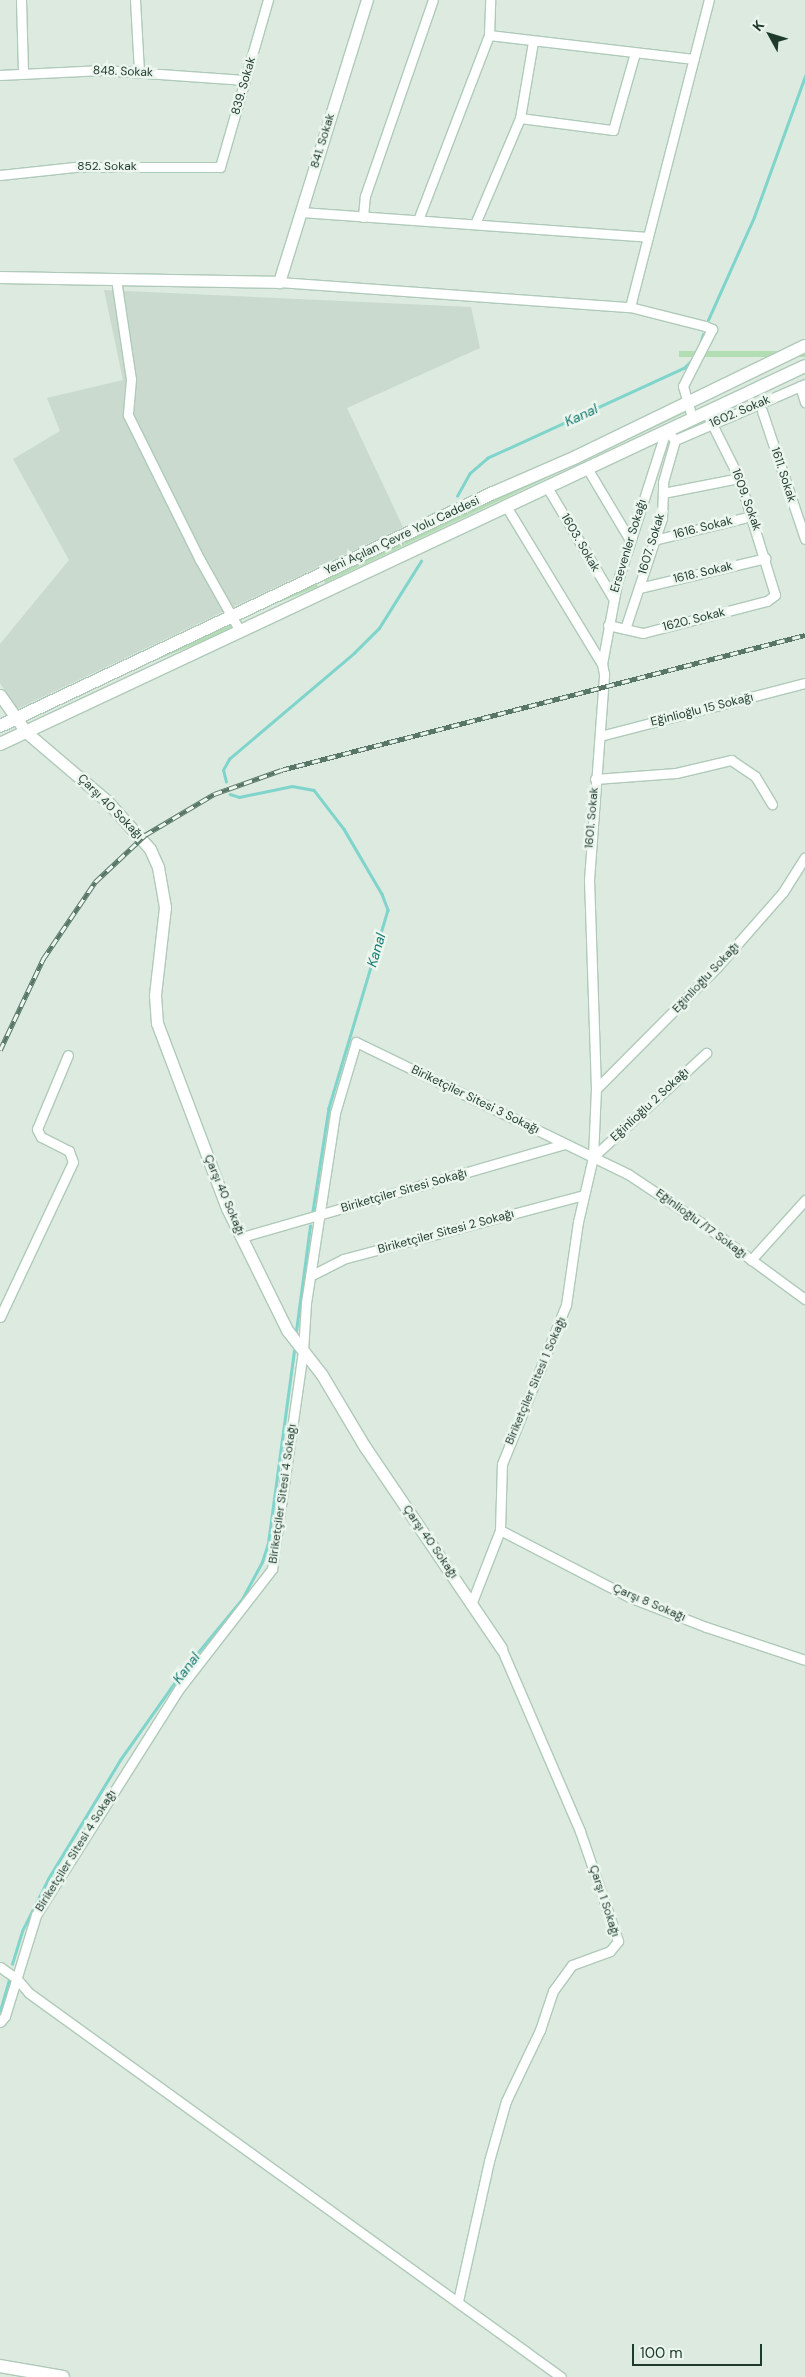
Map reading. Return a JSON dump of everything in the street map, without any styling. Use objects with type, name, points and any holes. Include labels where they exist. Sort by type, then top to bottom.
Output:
[{"type":"main road","name":"Yeni Açılan Çevre Yolu Caddesi","points":[[0,726],[805,346]]},
{"type":"main road","name":"Yeni Açılan Çevre Yolu Caddesi","points":[[0,744],[587,468],[671,435],[692,418],[805,366]]},
{"type":"main road","points":[[0,2366],[63,2377]]},
{"type":"street","points":[[21,0],[23,73]]},
{"type":"street","points":[[135,0],[139,72]]},
{"type":"street","name":"839. Sokak","points":[[215,168],[222,164],[268,0]]},
{"type":"street","name":"841. Sokak","points":[[279,282],[368,0]]},
{"type":"street","points":[[363,217],[365,196],[433,0]]},
{"type":"street","points":[[418,220],[489,34],[490,0]]},
{"type":"street","points":[[630,307],[708,0]]},
{"type":"street","points":[[489,34],[533,42],[694,58]]},
{"type":"street","points":[[475,224],[520,118],[533,42]]},
{"type":"street","points":[[520,118],[613,130],[635,53]]},
{"type":"street","name":"848. Sokak","points":[[0,75],[23,73],[139,72],[245,80]]},
{"type":"street","name":"852. Sokak","points":[[0,175],[74,167],[215,168]]},
{"type":"street","points":[[301,212],[648,237]]},
{"type":"street","points":[[0,277],[279,282],[630,307],[712,329],[685,381],[683,391],[692,418]]},
{"type":"street","points":[[116,279],[131,380],[128,415],[200,560],[240,631]]},
{"type":"street","points":[[802,385],[805,402]]},
{"type":"street","name":"1602. Sokak","points":[[671,435],[713,424],[802,385]]},
{"type":"street","name":"1611. Sokak","points":[[762,411],[805,540]]},
{"type":"street","name":"1609. Sokak","points":[[706,412],[739,478],[776,592]]},
{"type":"street","name":"1607. Sokak","points":[[624,630],[663,511],[664,474],[671,435]]},
{"type":"street","name":"Ersevenler Sokağı","points":[[602,664],[613,598],[630,540],[671,435]]},
{"type":"street","points":[[587,468],[630,540]]},
{"type":"street","points":[[663,493],[739,478]]},
{"type":"street","name":"1603. Sokak","points":[[547,487],[613,598]]},
{"type":"street","name":"1601. Sokak","points":[[506,506],[602,664],[604,687],[595,779],[589,880],[596,1089],[593,1157]]},
{"type":"street","name":"1616. Sokak","points":[[654,540],[752,516]]},
{"type":"street","name":"1618. Sokak","points":[[639,588],[766,558]]},
{"type":"street","name":"1620. Sokak","points":[[608,625],[643,633],[767,601],[776,592]]},
{"type":"street","name":"Eğinlioğlu 15 Sokağı","points":[[600,736],[805,683]]},
{"type":"street","name":"Çarşı 40 Sokağı","points":[[0,695],[14,719],[26,732],[63,760],[131,826],[150,849],[158,867],[165,907],[155,995],[157,1023],[211,1166],[242,1237],[283,1324],[472,1602],[501,1648]]},
{"type":"street","points":[[595,779],[676,773],[731,760],[755,776],[772,804]]},
{"type":"street","name":"Eğinlioğlu Sokağı","points":[[596,1089],[718,966],[783,892],[805,857]]},
{"type":"street","name":"Biriketçiler Sitesi 3 Sokağı","points":[[356,1042],[593,1157]]},
{"type":"street","name":"Biriketçiler Sitesi 4 Sokağı","points":[[0,2022],[5,2016],[36,1914],[179,1689],[272,1569],[303,1352],[310,1276],[319,1216],[338,1097],[356,1042]]},
{"type":"street","name":"Eğinlioğlu 2 Sokağı","points":[[593,1157],[706,1053]]},
{"type":"street","points":[[0,1317],[73,1162],[69,1151],[42,1137],[37,1129],[68,1054]]},
{"type":"street","name":"Biriketçiler Sitesi Sokağı","points":[[242,1237],[565,1144]]},
{"type":"street","name":"Biriketçiler Sitesi 1 Sokağı","points":[[472,1602],[500,1530],[502,1464],[564,1312],[584,1194],[593,1157]]},
{"type":"street","name":"Eğinlioğlu /17 Sokağı","points":[[593,1157],[628,1174],[672,1202],[805,1299]]},
{"type":"street","name":"Biriketçiler Sitesi 2 Sokağı","points":[[310,1276],[343,1260],[584,1194]]},
{"type":"street","points":[[751,1260],[805,1200]]},
{"type":"street","name":"Çarşı 8 Sokağı","points":[[500,1530],[629,1597],[706,1628],[805,1660]]},
{"type":"street","name":"Çarşı 1 Sokağı","points":[[458,2301],[489,2161],[506,2101],[540,2030],[553,1991],[572,1965],[610,1951],[618,1941],[580,1831],[501,1648]]},
{"type":"street","points":[[0,1967],[16,1978],[44,2005],[458,2301],[561,2377]]},
{"type":"shaded area","points":[[104,290],[471,307],[480,348],[347,408],[403,527],[17,709],[0,683],[0,644],[69,560],[13,459],[60,431],[47,398],[123,380]]},
{"type":"green space","points":[[679,351],[805,351],[805,357],[679,357]]},
{"type":"green space","points":[[683,409],[685,413],[325,583],[323,578]]},
{"type":"green space","points":[[316,582],[318,587],[240,618],[238,613]]},
{"type":"green space","points":[[232,624],[234,629],[21,715],[19,710]]},
{"type":"waterway","name":"Kanal","points":[[708,320],[754,217],[805,76]]},
{"type":"waterway","name":"Kanal","points":[[700,344],[703,334]]},
{"type":"waterway","name":"Kanal","points":[[457,496],[470,473],[487,458],[684,368],[692,360]]},
{"type":"waterway","name":"Kanal","points":[[226,782],[223,770],[229,759],[354,653],[379,628],[421,561]]},
{"type":"waterway","name":"Kanal","points":[[230,794],[239,797],[292,786],[314,790],[344,829],[382,894],[388,910],[329,1108],[313,1211]]},
{"type":"waterway","name":"Kanal","points":[[296,1331],[310,1226]]},
{"type":"waterway","name":"Kanal","points":[[12,1964],[22,1931],[48,1879],[120,1760],[185,1668],[242,1599],[262,1562],[268,1543],[294,1351]]},
{"type":"waterway","name":"Kanal","points":[[0,2011],[9,1979]]},
{"type":"railway","points":[[0,1050],[43,959],[95,882],[145,835],[214,794],[281,770],[805,635]]}]
